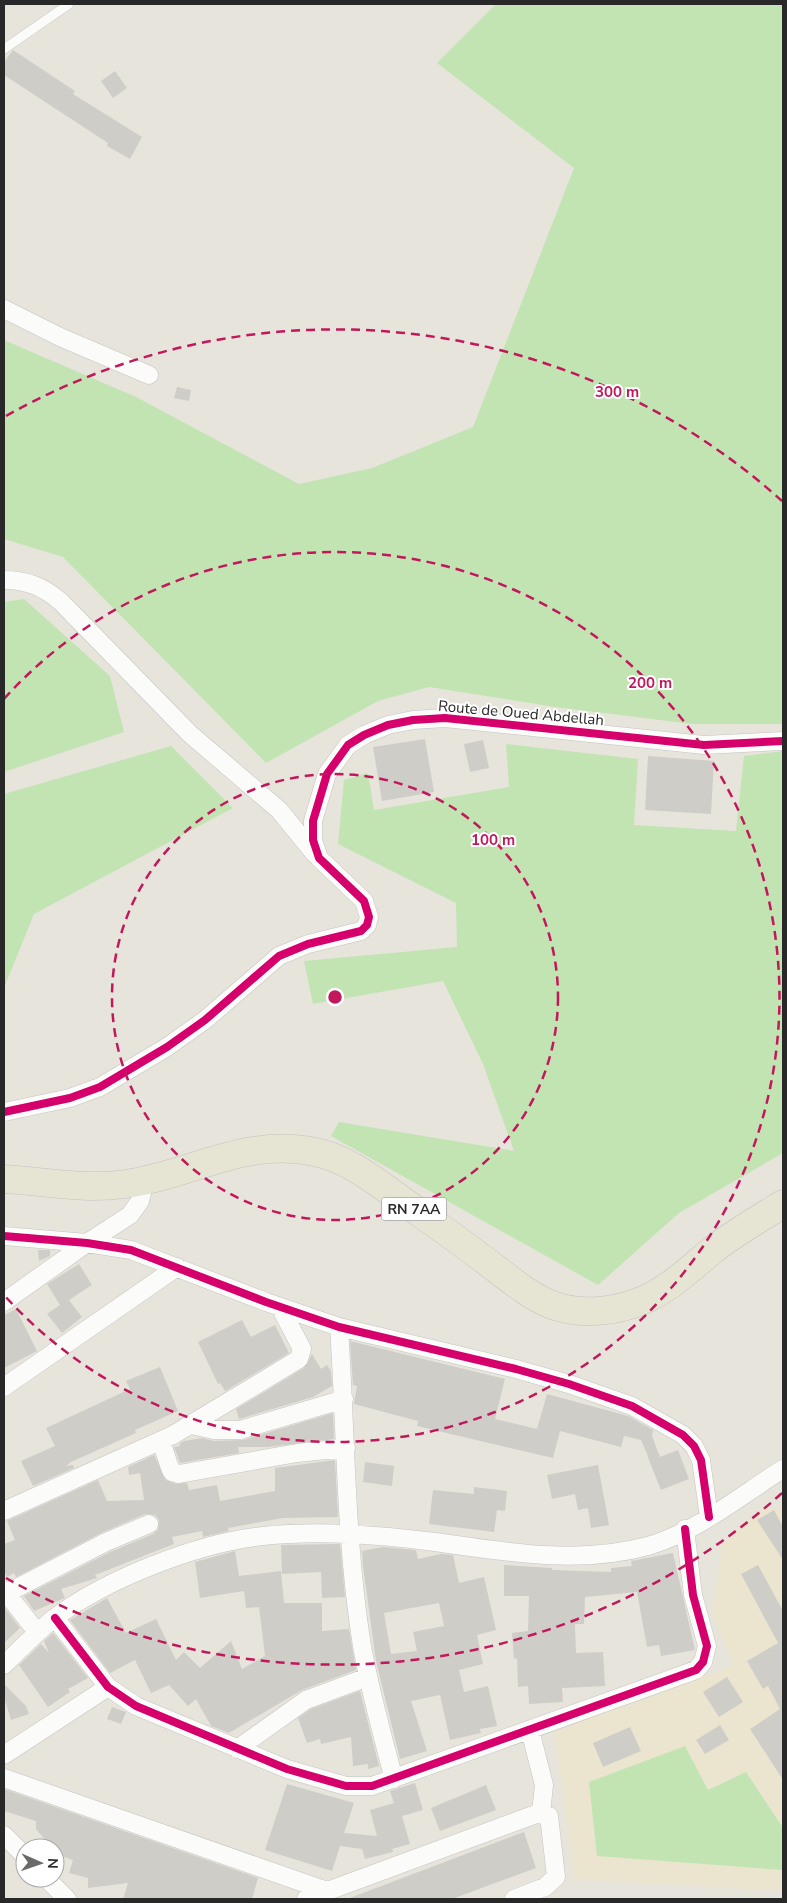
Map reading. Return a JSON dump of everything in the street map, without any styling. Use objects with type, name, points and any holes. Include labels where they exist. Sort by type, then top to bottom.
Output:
[{"type":"main road","name":"RN 7AA","points":[[4,1179],[105,1186],[145,1180],[235,1153],[262,1148],[292,1147],[318,1152],[348,1164],[378,1183],[526,1291],[556,1306],[593,1311],[620,1309],[649,1298],[746,1226],[783,1204]]},
{"type":"street","points":[[4,308],[60,337],[149,374]]},
{"type":"street","points":[[4,580],[28,582],[44,588],[62,602],[190,734],[279,810],[319,858],[364,901],[370,917],[367,925],[361,931],[308,944],[279,956],[205,1020],[100,1087],[70,1098],[4,1112]]},
{"type":"street","name":"Route de Oued Abdellah","points":[[319,858],[313,840],[313,821],[327,774],[348,745],[364,735],[388,725],[445,718],[704,745],[783,741]]},
{"type":"street","points":[[4,1302],[87,1242],[137,1209],[145,1180]]},
{"type":"street","points":[[4,1236],[87,1242],[131,1250],[280,1307],[339,1327],[516,1369],[632,1406],[683,1435],[694,1446],[701,1460],[709,1517]]},
{"type":"street","points":[[4,1387],[112,1314],[177,1267]]},
{"type":"street","points":[[4,1511],[191,1426],[299,1359],[302,1349],[280,1307]]},
{"type":"street","points":[[339,1327],[344,1399],[349,1535],[368,1677],[394,1779]]},
{"type":"street","points":[[191,1426],[214,1430],[240,1430],[344,1399]]},
{"type":"street","points":[[161,1441],[172,1472],[179,1474],[297,1453],[346,1448]]},
{"type":"street","points":[[4,1665],[37,1632],[88,1596],[146,1568],[230,1542],[263,1536],[324,1533],[428,1542],[541,1556],[574,1556],[648,1546],[709,1517],[783,1469]]},
{"type":"street","points":[[37,1632],[5,1591],[106,1542],[149,1524]]},
{"type":"street","points":[[55,1618],[108,1687],[136,1706],[287,1769],[346,1786],[372,1786],[696,1670],[704,1662],[707,1646],[693,1595],[685,1530]]},
{"type":"street","points":[[237,1749],[306,1700],[368,1677]]},
{"type":"street","points":[[4,1755],[108,1687]]},
{"type":"street","points":[[530,1730],[544,1786],[541,1813]]},
{"type":"street","points":[[4,1778],[326,1891]]},
{"type":"street","points":[[306,1899],[541,1813],[549,1816],[556,1877],[545,1887],[514,1899]]},
{"type":"street","points":[[4,1834],[15,1846]]},
{"type":"street","points":[[56,1888],[67,1899]]},
{"type":"lane","points":[[4,49],[69,4]]},
{"type":"shaded area","points":[[761,1508],[783,1508],[783,1891],[574,1879],[555,1731],[734,1665],[712,1615],[722,1543]]},
{"type":"green space","points":[[496,4],[783,4],[783,724],[692,724],[555,707],[429,687],[378,701],[266,763],[63,557],[4,539],[4,340],[136,397],[299,484],[372,468],[473,427],[574,168],[437,63]]},
{"type":"green space","points":[[24,599],[110,676],[124,732],[4,772],[4,602]]},
{"type":"green space","points":[[506,744],[638,759],[634,825],[736,831],[744,756],[783,751],[783,1153],[679,1213],[598,1285],[331,1136],[339,1122],[514,1151],[483,1064],[443,981],[313,1004],[304,961],[457,947],[456,903],[338,844],[344,780],[368,773],[374,810],[509,787]]},
{"type":"green space","points":[[171,746],[233,808],[34,914],[4,988],[4,794]]},
{"type":"green space","points":[[685,1746],[708,1790],[746,1772],[783,1828],[783,1870],[597,1856],[589,1782]]},
{"type":"building","points":[[13,50],[75,91],[73,94],[142,137],[130,159],[107,146],[108,143],[4,75],[4,62]]},
{"type":"building","points":[[115,71],[127,88],[113,98],[101,81]]},
{"type":"building","points":[[177,387],[191,390],[189,401],[174,398]]},
{"type":"building","points":[[425,739],[434,792],[382,801],[373,747]]},
{"type":"building","points":[[483,740],[489,768],[470,772],[464,744]]},
{"type":"building","points":[[648,756],[714,761],[711,814],[645,810]]},
{"type":"building","points":[[38,1250],[50,1250],[50,1256],[39,1261]]},
{"type":"building","points":[[79,1264],[92,1285],[69,1300],[82,1317],[62,1333],[47,1314],[60,1305],[47,1284]]},
{"type":"building","points":[[16,1309],[37,1351],[4,1368],[4,1315]]},
{"type":"building","points":[[242,1320],[251,1337],[275,1325],[289,1353],[225,1391],[220,1383],[218,1384],[198,1342]]},
{"type":"building","points":[[350,1341],[505,1379],[495,1419],[537,1429],[547,1394],[628,1416],[653,1430],[652,1436],[660,1457],[678,1450],[689,1479],[661,1490],[647,1455],[649,1454],[647,1454],[641,1440],[624,1436],[621,1447],[560,1431],[553,1458],[417,1426],[418,1421],[354,1404],[357,1386],[353,1385]]},
{"type":"building","points":[[312,1354],[321,1369],[327,1365],[331,1371],[332,1386],[313,1397],[239,1419],[236,1409],[304,1368]]},
{"type":"building","points":[[160,1367],[178,1411],[135,1430],[136,1433],[71,1462],[66,1466],[73,1465],[74,1468],[33,1486],[21,1461],[55,1446],[46,1428],[130,1389],[126,1381]]},
{"type":"building","points":[[333,1413],[334,1439],[268,1447],[238,1447],[239,1453],[180,1463],[174,1447],[180,1446],[179,1444],[184,1441],[202,1438],[214,1441],[243,1440]]},
{"type":"building","points":[[154,1455],[166,1480],[176,1484],[187,1483],[189,1490],[217,1485],[220,1501],[275,1491],[275,1468],[335,1460],[338,1517],[283,1518],[228,1528],[229,1531],[203,1537],[202,1531],[172,1537],[174,1544],[95,1575],[97,1578],[61,1589],[65,1598],[34,1611],[24,1596],[110,1552],[153,1534],[158,1530],[159,1520],[155,1515],[145,1514],[101,1533],[16,1577],[14,1573],[7,1577],[4,1570],[4,1544],[15,1540],[7,1521],[98,1480],[107,1501],[144,1500],[140,1473],[129,1475],[128,1467]]},
{"type":"building","points":[[365,1462],[394,1466],[392,1486],[363,1482]]},
{"type":"building","points":[[598,1465],[609,1525],[591,1528],[588,1508],[578,1510],[575,1494],[552,1499],[547,1475]]},
{"type":"building","points":[[474,1487],[507,1491],[505,1511],[497,1510],[494,1532],[429,1524],[433,1490],[474,1494]]},
{"type":"building","points":[[774,1510],[783,1527],[783,1560],[757,1520]]},
{"type":"building","points":[[340,1544],[345,1597],[322,1598],[321,1572],[282,1574],[281,1545]]},
{"type":"building","points":[[382,1547],[416,1550],[418,1559],[441,1554],[453,1555],[459,1583],[484,1577],[496,1630],[477,1635],[483,1664],[459,1670],[464,1692],[488,1686],[497,1726],[480,1729],[481,1733],[450,1740],[440,1695],[411,1701],[427,1751],[400,1759],[376,1661],[362,1551]],"holes":[[[439,1603],[444,1626],[413,1632],[417,1651],[391,1654],[384,1613]]]},
{"type":"building","points":[[235,1551],[239,1576],[281,1571],[284,1603],[322,1603],[322,1631],[349,1629],[356,1670],[302,1690],[229,1733],[211,1726],[196,1699],[188,1706],[169,1685],[151,1693],[135,1660],[110,1673],[70,1620],[107,1598],[126,1633],[156,1619],[176,1660],[184,1652],[200,1668],[231,1641],[242,1669],[265,1656],[259,1607],[246,1608],[244,1591],[200,1598],[195,1562]]},
{"type":"building","points":[[673,1553],[695,1650],[661,1656],[659,1645],[647,1647],[637,1592],[585,1597],[584,1624],[575,1624],[576,1653],[603,1652],[605,1686],[562,1688],[563,1702],[529,1704],[528,1686],[518,1687],[517,1658],[514,1659],[512,1633],[528,1631],[529,1596],[504,1596],[504,1565],[552,1568],[552,1570],[611,1572],[611,1568],[632,1566],[631,1561]]},
{"type":"building","points":[[758,1565],[783,1611],[783,1780],[750,1729],[780,1709],[768,1686],[763,1689],[747,1661],[778,1643],[741,1574]]},
{"type":"building","points":[[4,1607],[20,1628],[4,1643]]},
{"type":"building","points":[[53,1633],[88,1678],[68,1689],[70,1692],[48,1707],[19,1665],[41,1644],[49,1653],[44,1641]]},
{"type":"building","points":[[727,1677],[743,1702],[719,1717],[703,1692]]},
{"type":"building","points":[[4,1684],[26,1706],[29,1714],[11,1720],[4,1697]]},
{"type":"building","points":[[360,1691],[379,1766],[368,1769],[368,1764],[353,1766],[351,1737],[321,1744],[320,1739],[307,1743],[298,1718],[311,1709]]},
{"type":"building","points":[[112,1707],[126,1712],[121,1724],[107,1719]]},
{"type":"building","points":[[720,1725],[729,1740],[705,1754],[696,1740]]},
{"type":"building","points":[[630,1727],[641,1751],[603,1767],[593,1743]]},
{"type":"building","points":[[415,1783],[423,1810],[402,1816],[410,1844],[392,1849],[393,1852],[365,1859],[362,1849],[340,1846],[332,1871],[265,1850],[287,1784],[354,1803],[344,1833],[377,1836],[370,1810],[394,1803],[390,1791]]},
{"type":"building","points":[[486,1785],[496,1810],[440,1831],[431,1808]]},
{"type":"building","points":[[4,1789],[258,1878],[252,1899],[123,1899],[128,1883],[88,1888],[88,1878],[69,1873],[73,1860],[65,1857],[65,1838],[44,1838],[36,1829],[36,1821],[4,1811]]},
{"type":"building","points":[[524,1832],[536,1868],[452,1899],[347,1899]]},
{"type":"cycle path","points":[[4,1112],[70,1098],[100,1087],[167,1047],[205,1020],[279,956],[308,944],[361,931],[367,925],[369,917],[364,901],[319,858],[313,840],[313,821],[327,774],[348,745],[364,735],[388,725],[413,720],[445,718],[704,745],[783,741]]},
{"type":"cycle path","points":[[4,1236],[87,1243],[131,1250],[266,1302],[339,1327],[516,1369],[569,1384],[632,1406],[683,1435],[694,1446],[701,1460],[709,1517]]},
{"type":"cycle path","points":[[55,1618],[108,1687],[136,1706],[287,1769],[346,1786],[372,1786],[696,1670],[703,1662],[707,1646],[693,1595],[685,1529]]}]
